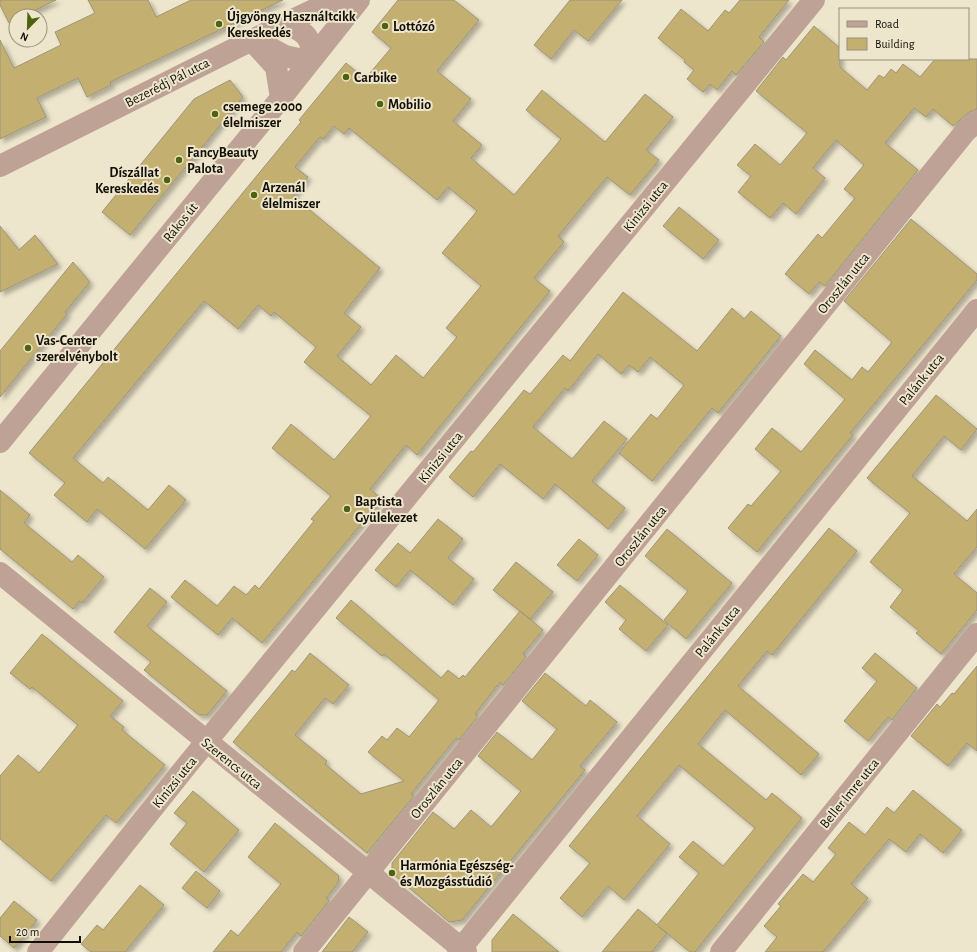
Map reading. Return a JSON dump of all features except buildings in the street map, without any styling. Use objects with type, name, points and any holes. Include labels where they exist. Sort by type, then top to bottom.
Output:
[{"type":"street","name":"Bezerédj Pál utca","points":[[0,166],[252,44],[286,23],[335,0]]},
{"type":"street","name":"Rákos út","points":[[0,442],[281,98],[359,0]]},
{"type":"street","name":"Kinizsi utca","points":[[38,952],[206,742],[814,0]]},
{"type":"street","points":[[252,44],[268,47],[285,56],[298,59],[313,58],[311,41],[304,33],[286,23]]},
{"type":"street","points":[[252,44],[276,67],[281,98]]},
{"type":"street","name":"Oroszlán utca","points":[[304,952],[965,132],[977,121]]},
{"type":"street","name":"Palánk utca","points":[[462,951],[977,310]]},
{"type":"street","name":"Szerencs utca","points":[[0,573],[462,951]]},
{"type":"street","name":"Beller Imre utca","points":[[721,952],[977,634]]},
{"type":"place","name":"Újgyöngy Használtcikk Kereskedés","points":[[219,24]]},
{"type":"place","name":"Lottózó","points":[[385,26]]},
{"type":"place","name":"Carbike","points":[[346,77]]},
{"type":"place","name":"Mobilio","points":[[380,104]]},
{"type":"place","name":"csemege 2000 élelmiszer","points":[[215,114]]},
{"type":"place","name":"FancyBeauty Palota","points":[[179,160]]},
{"type":"place","name":"Díszállat Kereskedés","points":[[167,180]]},
{"type":"place","name":"Arzenál élelmiszer","points":[[254,195]]},
{"type":"place","name":"Vas-Center szerelvénybolt","points":[[28,348]]},
{"type":"place","name":"Baptista Gyülekezet","points":[[347,509]]},
{"type":"place","name":"Harmónia Egészség- és Mozgásstúdió","points":[[392,873]]}]
